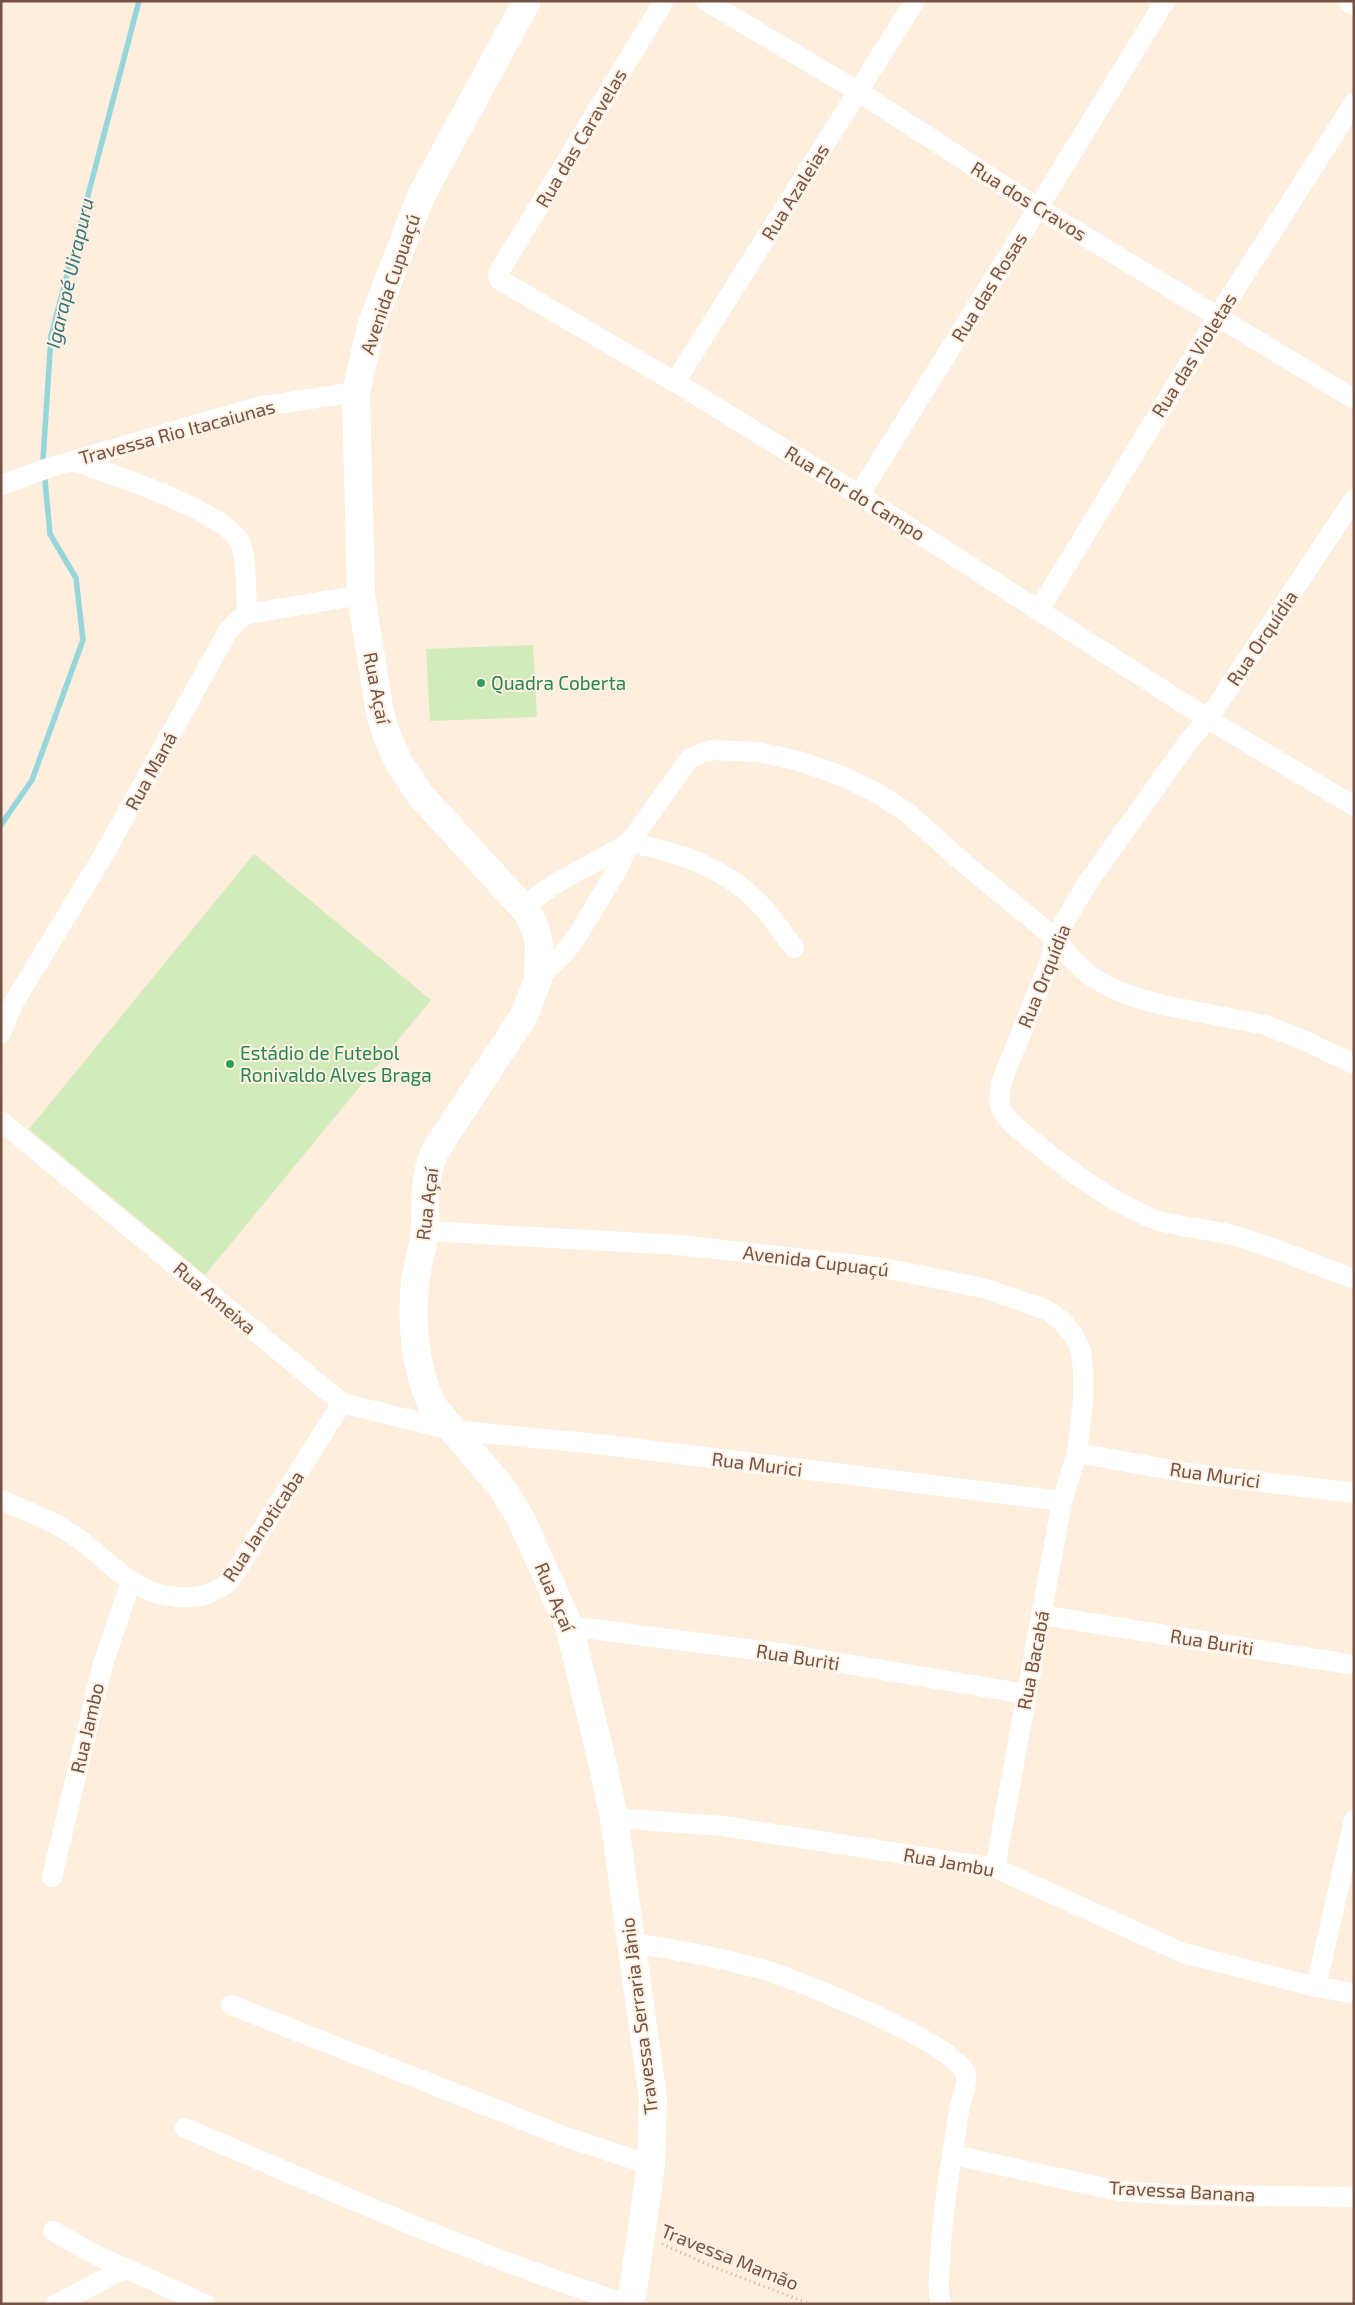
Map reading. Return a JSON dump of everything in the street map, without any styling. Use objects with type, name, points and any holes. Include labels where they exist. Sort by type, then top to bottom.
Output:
[{"type":"street","name":"Avenida Cupuaçú","points":[[361,595],[356,392],[372,326],[421,196],[527,1]]},
{"type":"street","name":"Rua das Caravelas","points":[[498,276],[664,1]]},
{"type":"street","name":"Rua dos Cravos","points":[[706,1],[859,92],[1038,208],[1354,399]]},
{"type":"street","name":"Rua Azaleias","points":[[674,382],[915,1]]},
{"type":"street","name":"Rua das Rosas","points":[[859,495],[1038,208],[1164,1]]},
{"type":"street","points":[[1348,1],[1354,5]]},
{"type":"street","name":"Rua das Violetas","points":[[1039,610],[1218,316],[1354,103]]},
{"type":"street","name":"Rua Flor do Campo","points":[[498,276],[502,282],[674,382],[859,495],[1208,719],[1354,806]]},
{"type":"street","name":"Travessa Rio Itacaiunas","points":[[4,484],[48,468],[257,407],[356,392]]},
{"type":"street","points":[[73,461],[120,478],[209,515],[228,529],[240,542],[244,563],[247,614],[361,595]]},
{"type":"street","name":"Rua Orquídia","points":[[1354,499],[1208,719],[1188,742],[1088,882],[1055,938],[1050,961],[1001,1083],[998,1100],[1003,1113],[1017,1128],[1075,1174],[1133,1210],[1168,1224],[1229,1234],[1250,1240],[1354,1279]]},
{"type":"street","name":"Rua Açaí","points":[[361,595],[380,713],[387,736],[399,763],[421,796],[522,906],[536,930],[539,946],[538,979],[525,1014],[435,1151],[426,1179],[425,1231],[415,1282],[415,1336],[424,1389],[432,1405],[451,1430],[502,1488],[521,1519],[569,1626],[614,1818]]},
{"type":"street","name":"Rua Maná","points":[[1,1033],[14,1002],[103,856],[203,681],[215,653],[228,631],[238,620],[247,614]]},
{"type":"street","points":[[538,979],[577,936],[617,870],[629,843],[690,758],[711,750],[758,752],[799,761],[842,776],[877,793],[908,813],[959,859],[1055,938],[1070,957],[1089,975],[1109,987],[1163,1005],[1265,1025],[1301,1039],[1354,1064]]},
{"type":"street","points":[[522,906],[555,884],[629,843],[682,855],[708,866],[732,880],[756,901],[794,948]]},
{"type":"street","name":"Rua Ameixa","points":[[1,1121],[342,1403],[451,1430]]},
{"type":"street","name":"Avenida Cupuaçú","points":[[425,1231],[679,1245],[884,1268],[983,1288],[1047,1310],[1062,1321],[1074,1336],[1081,1351],[1083,1370],[1083,1402],[1077,1452]]},
{"type":"street","name":"Rua Janoticaba","points":[[1,1500],[66,1530],[145,1591],[166,1596],[194,1598],[212,1594],[229,1582],[342,1403]]},
{"type":"street","name":"Rua Murici","points":[[451,1430],[608,1446],[1062,1501]]},
{"type":"street","name":"Rua Murici","points":[[1077,1452],[1189,1473],[1354,1493]]},
{"type":"street","name":"Rua Bacabá","points":[[995,1868],[1062,1501],[1077,1452]]},
{"type":"street","name":"Rua Jambo","points":[[52,1877],[102,1667],[131,1581]]},
{"type":"street","name":"Rua Buriti","points":[[1041,1615],[1354,1665]]},
{"type":"street","name":"Rua Buriti","points":[[569,1626],[786,1654],[1026,1694]]},
{"type":"street","name":"Rua Jambu","points":[[614,1818],[723,1826],[995,1868],[1184,1953],[1316,1987],[1354,1993]]},
{"type":"street","name":"Travessa Serraria Jânio","points":[[614,1818],[653,2099],[651,2165],[629,2304]]},
{"type":"street","points":[[1316,1987],[1354,1820]]},
{"type":"street","points":[[630,1943],[689,1952],[768,1971],[816,1989],[915,2034],[943,2051],[965,2069],[967,2077],[960,2102],[941,2235],[939,2284],[941,2304]]},
{"type":"street","points":[[231,2005],[563,2136],[651,2165]]},
{"type":"street","points":[[185,2128],[437,2236],[582,2289],[629,2304]]},
{"type":"street","name":"Travessa Banana","points":[[953,2155],[1119,2191],[1180,2196],[1354,2197]]},
{"type":"street","points":[[53,2231],[94,2254],[206,2304]]},
{"type":"street","points":[[56,2304],[124,2268]]},
{"type":"path","name":"Travessa Mamão","points":[[640,2234],[712,2266],[810,2304]]},
{"type":"green space","name":"Quadra Coberta","points":[[533,645],[537,717],[430,721],[426,649]]},
{"type":"green space","name":"Estádio de Futebol Ronivaldo Alves Braga","points":[[254,854],[431,1000],[205,1275],[29,1129]]},
{"type":"waterway","name":"Igarapé Uirapuru","points":[[1,825],[32,780],[83,640],[76,578],[50,534],[43,459],[51,336],[139,1]]},
{"type":"place","name":"Quadra Coberta","points":[[481,683]]},
{"type":"place","name":"Estádio de Futebol Ronivaldo Alves Braga","points":[[230,1064]]}]
